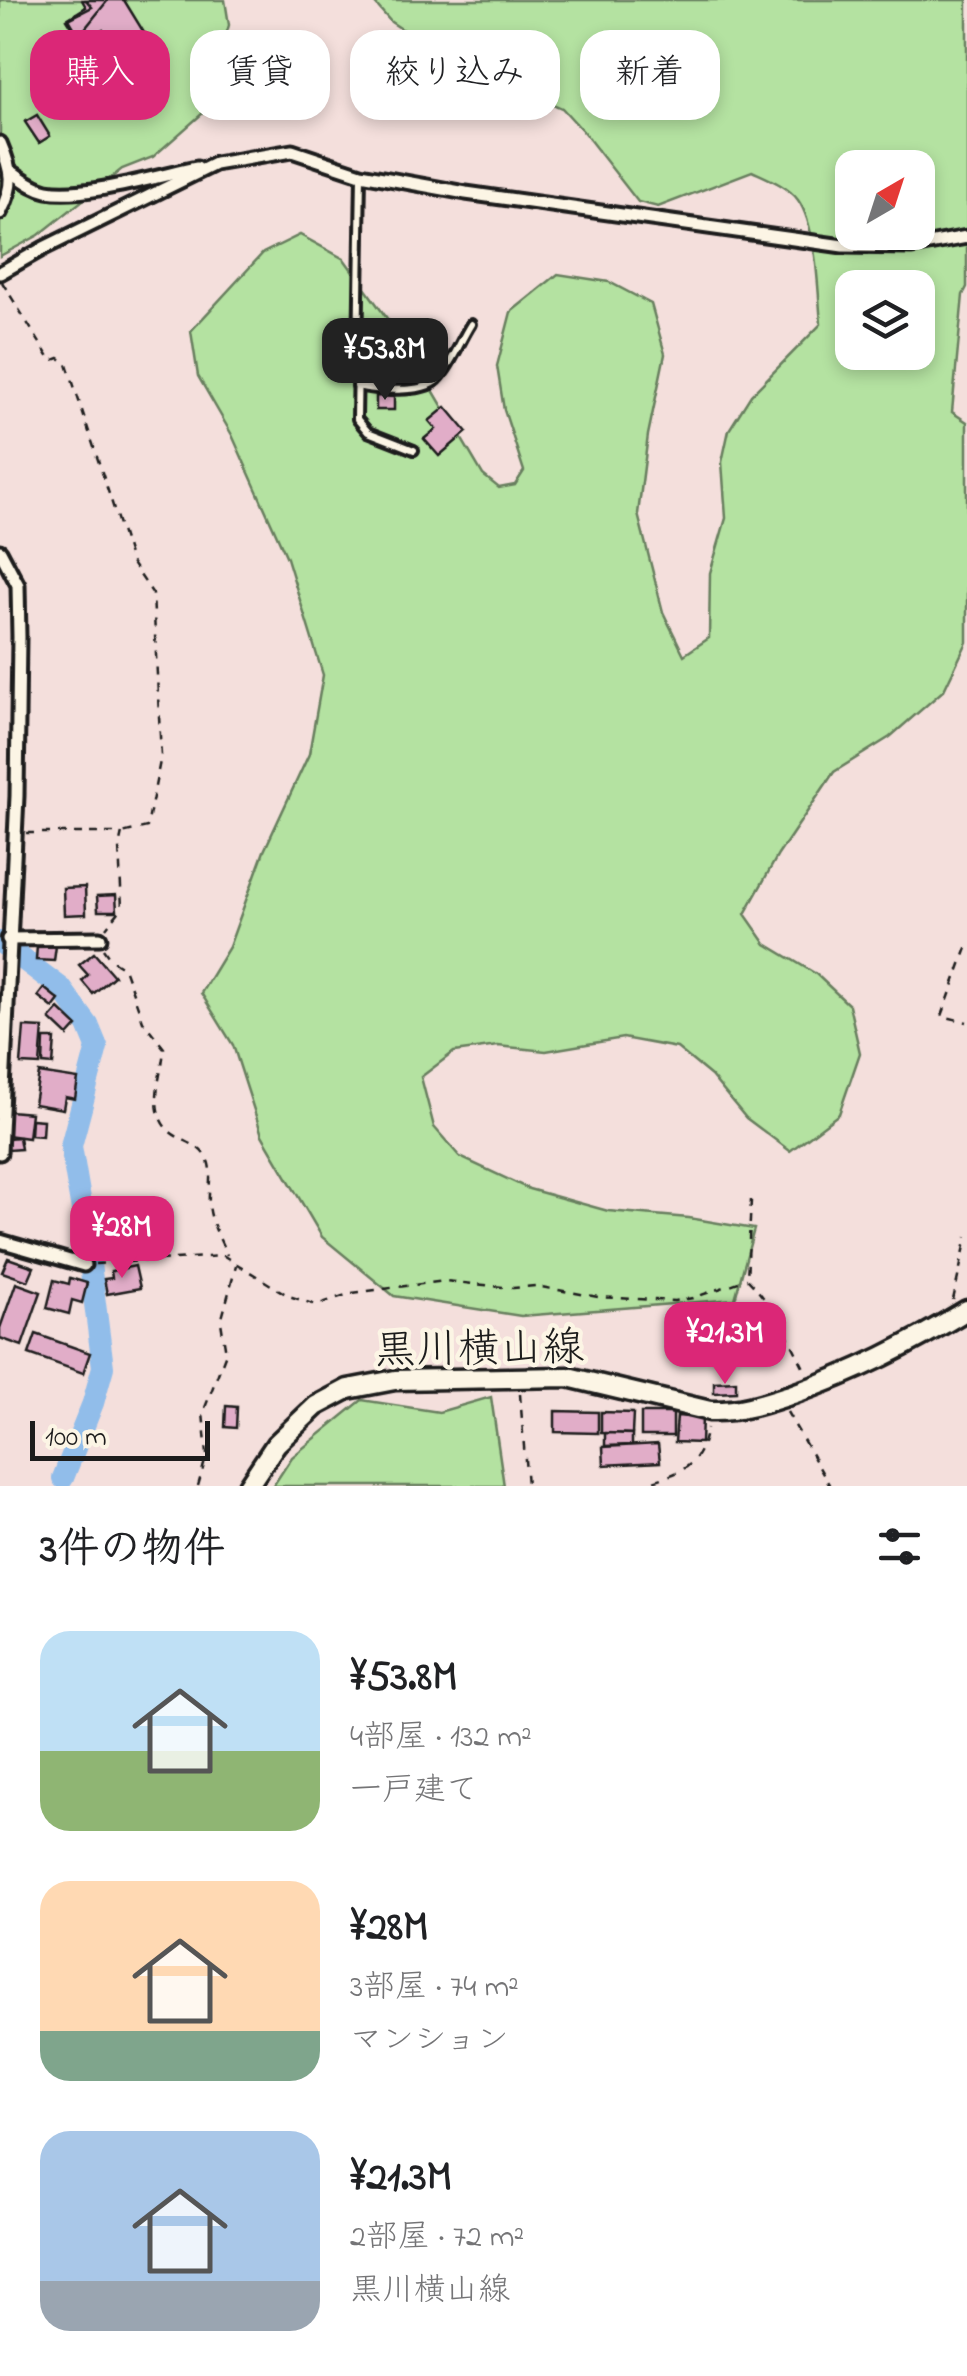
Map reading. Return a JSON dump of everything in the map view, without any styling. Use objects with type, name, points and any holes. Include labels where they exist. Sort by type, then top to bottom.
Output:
[{"type":"main road","name":"黒川横山線","points":[[248,1486],[276,1444],[316,1406],[348,1389],[395,1380],[588,1380],[710,1411],[744,1410],[866,1368],[967,1310]]},
{"type":"street","points":[[0,142],[12,172],[8,200],[0,213]]},
{"type":"street","points":[[0,276],[44,248],[216,164],[292,152],[361,174],[572,210],[843,246],[912,247],[967,237]]},
{"type":"street","points":[[12,172],[34,187],[51,192],[81,190],[216,164]]},
{"type":"street","points":[[0,551],[18,585],[14,832],[4,957],[4,1129],[0,1152]]},
{"type":"street","points":[[8,939],[100,938]]},
{"type":"street","points":[[0,1241],[84,1265]]},
{"type":"lane","points":[[361,174],[357,419],[360,426],[414,450]]},
{"type":"lane","points":[[357,386],[379,390],[424,387],[436,382],[471,324]]},
{"type":"path","points":[[0,276],[51,361],[59,358],[67,364],[132,562],[153,594],[161,756],[147,827],[122,833],[14,832]]},
{"type":"path","points":[[122,833],[122,908],[100,938],[101,946],[111,960],[124,968],[143,1021],[164,1048],[157,1096],[162,1126],[171,1136],[199,1148],[209,1163],[209,1206],[228,1256],[238,1264],[289,1296],[316,1305],[352,1293],[445,1281],[513,1288],[535,1286],[598,1298],[674,1300],[692,1298],[747,1279]]},
{"type":"path","points":[[967,948],[942,1016],[967,1022]]},
{"type":"path","points":[[752,1200],[747,1279],[783,1324],[813,1387]]},
{"type":"path","points":[[948,1321],[967,1238]]},
{"type":"path","points":[[98,1264],[228,1256]]},
{"type":"path","points":[[198,1486],[207,1454],[204,1414],[226,1354],[222,1322],[238,1264]]},
{"type":"path","points":[[519,1377],[527,1486]]},
{"type":"path","points":[[778,1398],[830,1486]]},
{"type":"path","points":[[640,1486],[694,1462],[701,1453],[710,1411]]},
{"type":"green space","points":[[0,0],[225,0],[228,30],[190,30],[190,120],[195,120],[153,157],[122,169],[39,235],[0,256]]},
{"type":"green space","points":[[372,0],[967,0],[967,287],[963,295],[952,412],[967,422],[967,642],[944,690],[890,737],[834,772],[778,855],[745,914],[766,944],[816,974],[849,1005],[860,1053],[839,1114],[790,1151],[746,1118],[711,1076],[677,1048],[623,1038],[546,1051],[498,1046],[454,1052],[421,1077],[434,1127],[460,1157],[529,1189],[608,1211],[754,1229],[735,1299],[521,1316],[394,1296],[322,1237],[262,1135],[233,1045],[201,993],[229,947],[264,851],[309,754],[323,675],[287,558],[232,435],[198,376],[191,331],[263,253],[300,235],[344,259],[407,346],[483,475],[499,488],[515,485],[524,471],[504,410],[497,366],[511,312],[558,274],[609,282],[651,304],[665,354],[648,435],[638,514],[663,612],[684,655],[709,638],[710,573],[726,518],[722,462],[729,430],[751,395],[821,324],[809,226],[794,195],[752,171],[658,207],[638,202],[560,107],[560,30],[403,30]]},
{"type":"green space","points":[[491,1397],[504,1486],[273,1486],[292,1457],[362,1400],[439,1412]]},
{"type":"building","points":[[82,0],[124,0],[142,30],[74,30],[67,19],[86,7]]},
{"type":"building","points":[[86,0],[108,0],[84,30],[75,30],[69,19],[92,7]]},
{"type":"building","points":[[40,120],[50,136],[39,143],[25,122]]},
{"type":"building","points":[[376,396],[394,397],[394,410],[376,410]]},
{"type":"building","points":[[446,407],[467,432],[439,456],[424,439],[436,429],[429,421]]},
{"type":"building","points":[[85,887],[86,914],[64,915],[63,888]]},
{"type":"building","points":[[116,895],[117,911],[98,911],[97,896]]},
{"type":"building","points":[[37,945],[56,946],[54,961],[36,960]]},
{"type":"building","points":[[94,953],[114,976],[93,994],[82,981],[88,975],[79,965]]},
{"type":"building","points":[[44,988],[59,1000],[53,1008],[38,996]]},
{"type":"building","points":[[59,1009],[77,1026],[68,1036],[50,1019]]},
{"type":"building","points":[[24,1027],[43,1028],[40,1065],[21,1064]]},
{"type":"building","points":[[44,1039],[55,1039],[53,1065],[43,1064]]},
{"type":"building","points":[[39,1073],[78,1079],[75,1099],[65,1097],[63,1109],[34,1104]]},
{"type":"building","points":[[9,1111],[31,1113],[28,1138],[6,1135]]},
{"type":"building","points":[[31,1119],[43,1120],[42,1136],[30,1135]]},
{"type":"building","points":[[19,1137],[21,1149],[8,1150],[7,1138]]},
{"type":"building","points":[[8,1258],[34,1267],[28,1281],[2,1272]]},
{"type":"building","points":[[135,1266],[140,1288],[107,1294],[104,1279],[112,1278],[111,1271]]},
{"type":"building","points":[[70,1278],[87,1283],[82,1303],[72,1300],[69,1314],[47,1308],[54,1280],[69,1284]]},
{"type":"building","points":[[16,1283],[41,1292],[22,1346],[0,1338]]},
{"type":"building","points":[[36,1334],[90,1353],[83,1373],[29,1354]]},
{"type":"building","points":[[736,1381],[736,1392],[714,1393],[714,1382]]},
{"type":"building","points":[[226,1406],[237,1407],[236,1428],[225,1427]]},
{"type":"building","points":[[555,1411],[598,1412],[598,1433],[555,1432]]},
{"type":"building","points":[[601,1412],[633,1413],[632,1434],[601,1433]]},
{"type":"building","points":[[641,1413],[673,1413],[673,1436],[641,1436]]},
{"type":"building","points":[[677,1416],[702,1418],[701,1443],[675,1442]]},
{"type":"building","points":[[605,1433],[632,1434],[632,1445],[605,1446]]},
{"type":"building","points":[[658,1444],[660,1462],[604,1465],[603,1447]]},
{"type":"waterway","points":[[0,942],[61,988],[88,1025],[97,1047],[71,1146],[103,1367],[63,1478]]},
{"type":"waterway","points":[[59,1486],[63,1478]]}]
